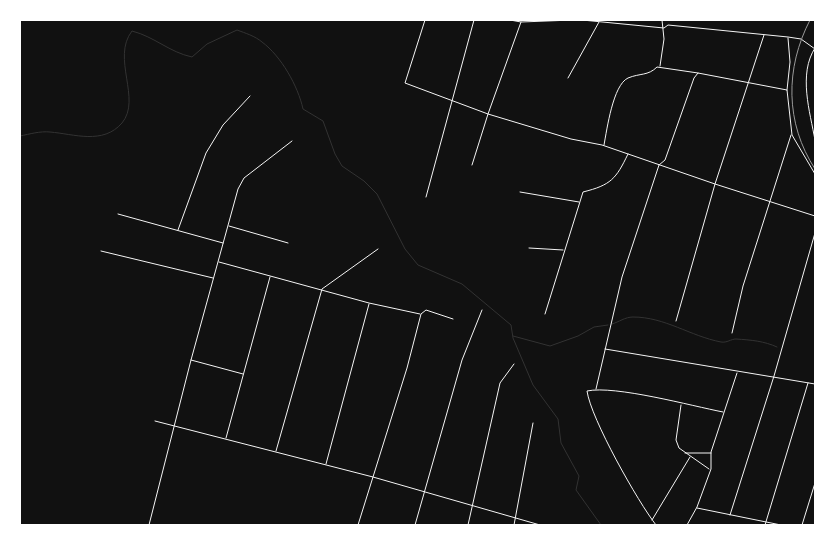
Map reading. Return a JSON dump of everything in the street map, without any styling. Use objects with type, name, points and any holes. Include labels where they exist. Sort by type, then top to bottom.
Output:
[{"type":"street","points":[[426,20],[404,82],[488,114],[571,139],[628,153],[658,165],[815,216]]},
{"type":"street","points":[[426,197],[474,20]]},
{"type":"street","points":[[510,20],[521,22],[573,20]]},
{"type":"street","points":[[582,20],[664,28],[668,25],[764,34],[801,40],[815,49],[807,67],[807,88],[815,140]]},
{"type":"street","points":[[604,146],[618,91],[627,79],[650,74],[660,66],[664,28],[662,20]]},
{"type":"street","points":[[472,166],[488,114],[521,22]]},
{"type":"street","points":[[568,78],[599,22]]},
{"type":"street","points":[[676,322],[715,184],[764,34]]},
{"type":"street","points":[[788,37],[790,62],[787,90],[792,135],[815,174]]},
{"type":"street","points":[[660,66],[787,90]]},
{"type":"street","points":[[596,389],[622,277],[658,165],[665,160],[694,78],[698,73]]},
{"type":"street","points":[[178,230],[206,154],[222,125],[250,96]]},
{"type":"street","points":[[732,333],[743,286],[792,135]]},
{"type":"street","points":[[149,525],[191,360],[228,226],[244,178],[292,141]]},
{"type":"street","points":[[545,314],[583,192],[610,182],[617,176],[628,153]]},
{"type":"street","points":[[520,192],[580,202]]},
{"type":"street","points":[[118,214],[224,243]]},
{"type":"street","points":[[228,226],[288,243]]},
{"type":"street","points":[[730,515],[774,376],[815,233]]},
{"type":"street","points":[[529,248],[564,250]]},
{"type":"street","points":[[276,451],[322,289],[378,249]]},
{"type":"street","points":[[101,252],[214,278]]},
{"type":"street","points":[[219,262],[369,303],[421,314]]},
{"type":"street","points":[[226,438],[270,277]]},
{"type":"street","points":[[325,466],[369,303]]},
{"type":"street","points":[[358,525],[421,314],[426,310],[454,319]]},
{"type":"street","points":[[415,525],[462,360],[482,310]]},
{"type":"street","points":[[604,349],[815,384]]},
{"type":"street","points":[[191,360],[243,374]]},
{"type":"street","points":[[468,525],[500,383],[514,364]]},
{"type":"street","points":[[686,525],[696,507],[711,469],[711,452],[737,371]]},
{"type":"street","points":[[765,525],[808,383]]},
{"type":"street","points":[[656,525],[641,504],[588,400],[587,391],[596,389],[723,412]]},
{"type":"street","points":[[681,404],[676,440],[679,448],[711,469]]},
{"type":"street","points":[[155,421],[373,477],[540,525]]},
{"type":"street","points":[[514,525],[533,423]]},
{"type":"street","points":[[684,453],[711,452]]},
{"type":"street","points":[[652,520],[691,457]]},
{"type":"street","points":[[802,525],[815,483]]},
{"type":"street","points":[[696,507],[781,525]]},
{"type":"waterway","points":[[20,136],[46,132],[97,136],[114,130],[122,123],[127,113],[129,102],[124,53],[126,42],[132,31],[176,52],[192,57],[207,44],[237,30],[259,40],[276,55],[288,72],[301,100],[303,109],[323,121],[335,154],[342,166],[364,181],[377,194],[405,249],[418,265],[462,284],[511,325],[513,338],[533,385],[558,419],[561,443],[579,476],[576,490],[601,525]]},
{"type":"waterway","points":[[612,324],[630,317],[645,318],[667,323],[699,336],[721,342],[736,339],[762,342],[777,347]]},
{"type":"waterway","points":[[513,336],[550,346],[578,336],[594,327],[608,325]]},
{"type":"railway","points":[[810,20],[796,57],[792,95],[798,133],[815,169]]}]
